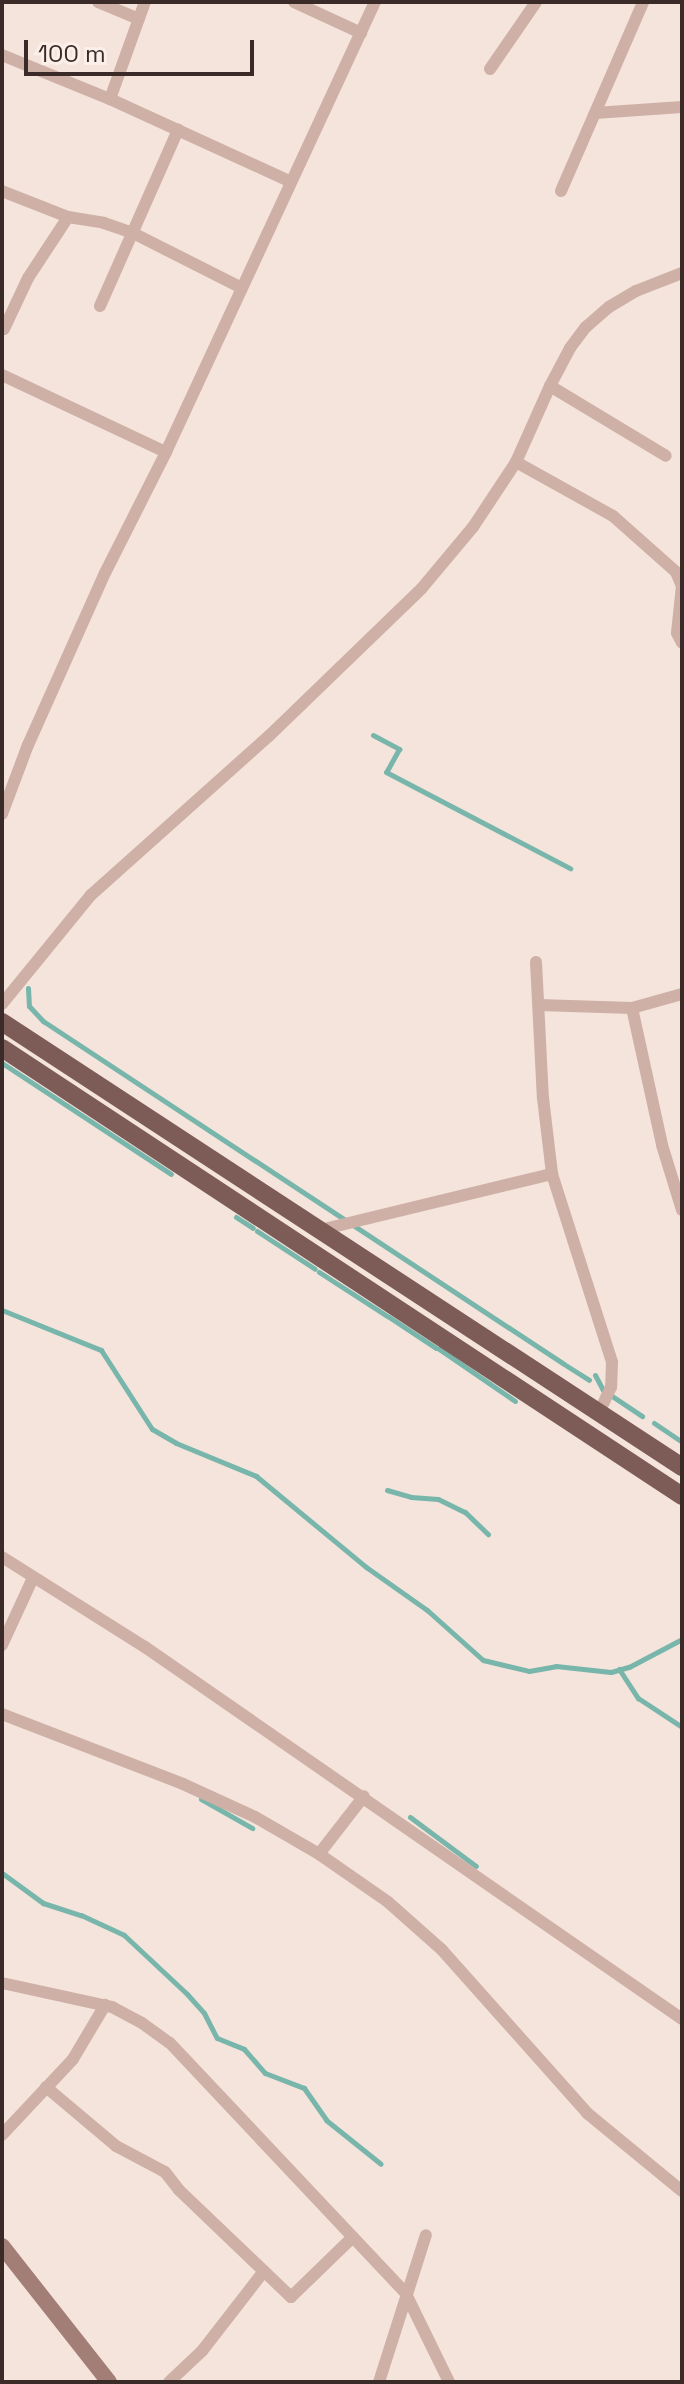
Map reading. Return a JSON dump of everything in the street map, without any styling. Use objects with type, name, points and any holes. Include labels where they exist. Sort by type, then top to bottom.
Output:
[{"type":"main road","points":[[2,1022],[682,1467]]},
{"type":"main road","points":[[2,1048],[682,1496]]},
{"type":"main road","points":[[2,2246],[109,2382]]},
{"type":"street","points":[[98,2],[139,19]]},
{"type":"street","points":[[110,99],[145,2]]},
{"type":"street","points":[[294,2],[361,33]]},
{"type":"street","points":[[2,814],[28,745],[105,573],[166,452],[289,181],[375,2]]},
{"type":"street","points":[[490,69],[536,2]]},
{"type":"street","points":[[561,191],[643,2]]},
{"type":"street","points":[[2,55],[110,99],[289,181]]},
{"type":"street","points":[[595,113],[682,107]]},
{"type":"street","points":[[100,306],[178,130]]},
{"type":"street","points":[[2,191],[68,217],[104,223],[133,233],[240,287]]},
{"type":"street","points":[[4,329],[28,278],[68,217]]},
{"type":"street","points":[[2,1004],[91,895],[270,735],[422,588],[473,527],[516,462],[570,348],[609,307],[682,273]]},
{"type":"street","points":[[2,375],[166,452]]},
{"type":"street","points":[[550,386],[666,456]]},
{"type":"street","points":[[516,462],[624,523],[676,572],[682,586],[677,633],[682,643]]},
{"type":"street","points":[[536,962],[543,1098],[552,1174],[612,1362],[611,1387],[599,1413]]},
{"type":"street","points":[[539,1005],[632,1008],[682,994]]},
{"type":"street","points":[[632,1008],[662,1145],[682,1210]]},
{"type":"street","points":[[320,1230],[552,1174]]},
{"type":"street","points":[[2,1557],[145,1647],[682,2019]]},
{"type":"street","points":[[2,1645],[33,1578]]},
{"type":"street","points":[[2,1714],[183,1784],[255,1817],[319,1854],[388,1902],[442,1950],[587,2113],[682,2191]]},
{"type":"street","points":[[319,1854],[364,1796]]},
{"type":"street","points":[[2,1983],[105,2005],[142,2023],[170,2043],[405,2292],[449,2382]]},
{"type":"street","points":[[2,2135],[73,2059],[105,2005]]},
{"type":"street","points":[[46,2087],[116,2146],[165,2172],[179,2190],[291,2297],[353,2237]]},
{"type":"street","points":[[379,2382],[405,2292],[426,2235]]},
{"type":"street","points":[[169,2382],[202,2351],[264,2271]]},
{"type":"waterway","points":[[373,735],[399,749],[386,772],[570,868]]},
{"type":"waterway","points":[[28,988],[29,1006],[43,1021],[564,1364]]},
{"type":"waterway","points":[[2,1063],[171,1174]]},
{"type":"waterway","points":[[236,1217],[253,1228]]},
{"type":"waterway","points":[[257,1231],[315,1269]]},
{"type":"waterway","points":[[319,1272],[387,1316]]},
{"type":"waterway","points":[[2,1310],[101,1350],[152,1429],[176,1443],[256,1476],[366,1567],[427,1610],[483,1660],[529,1671],[556,1666],[611,1672],[629,1667],[682,1639]]},
{"type":"waterway","points":[[389,1317],[436,1348]]},
{"type":"waterway","points":[[439,1349],[515,1401]]},
{"type":"waterway","points":[[567,1366],[589,1380]]},
{"type":"waterway","points":[[595,1375],[603,1390],[642,1416]]},
{"type":"waterway","points":[[654,1423],[682,1442]]},
{"type":"waterway","points":[[387,1490],[411,1497],[438,1499],[465,1512],[488,1534]]},
{"type":"waterway","points":[[619,1669],[638,1698],[682,1727]]},
{"type":"waterway","points":[[201,1799],[252,1828]]},
{"type":"waterway","points":[[410,1817],[476,1866]]},
{"type":"waterway","points":[[2,1873],[43,1903],[81,1915],[124,1935],[187,1994],[204,2013],[217,2038],[244,2049],[265,2073],[304,2088],[326,2120],[381,2164]]}]
